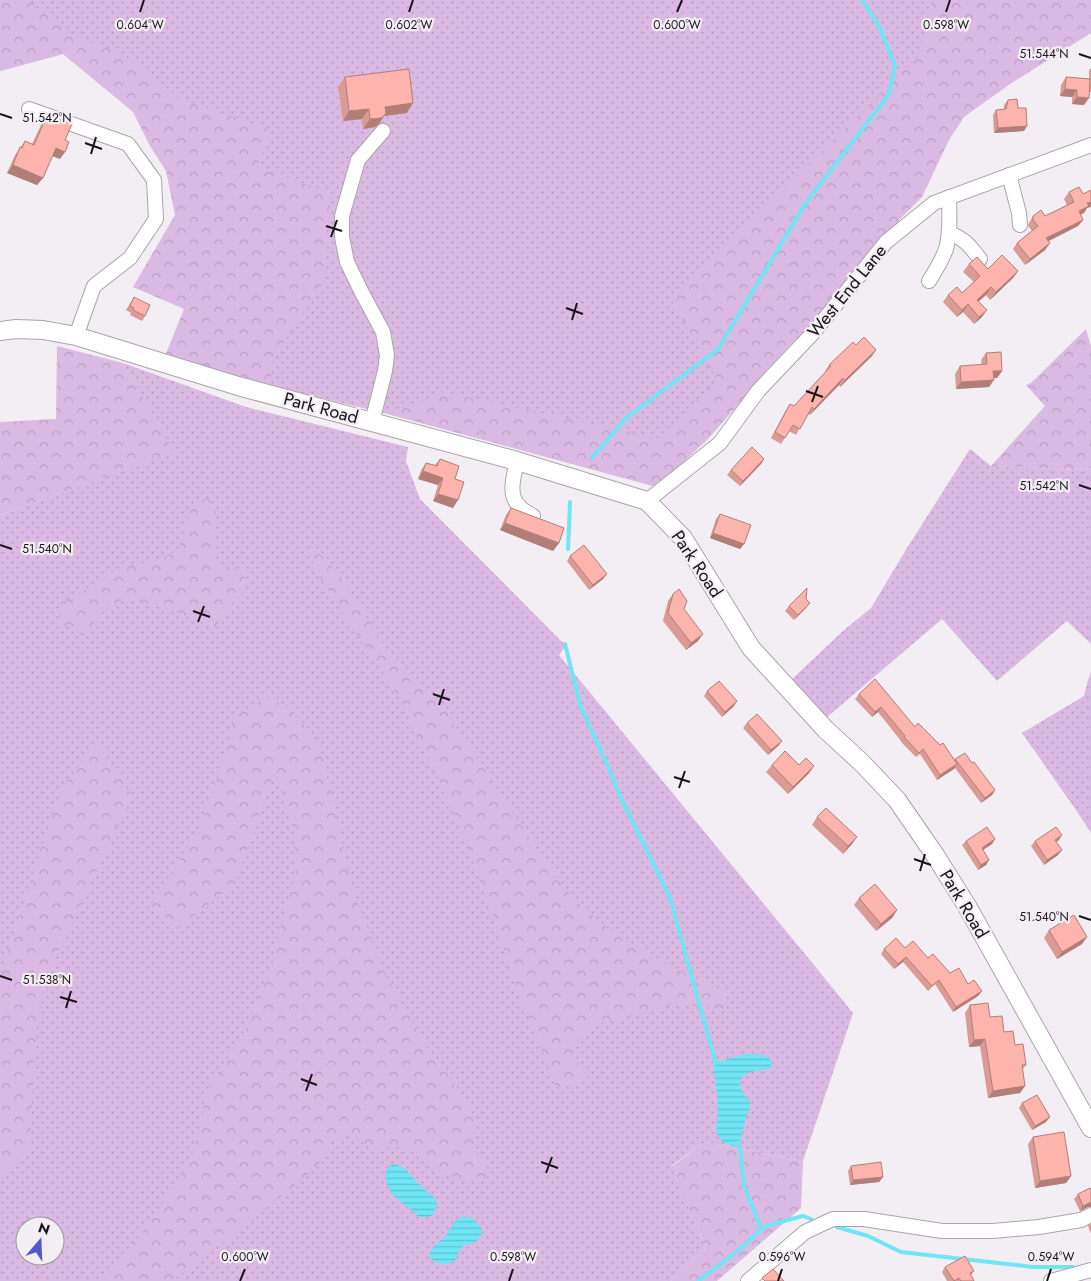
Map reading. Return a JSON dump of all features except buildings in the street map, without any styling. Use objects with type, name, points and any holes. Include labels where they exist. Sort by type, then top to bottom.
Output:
[{"type":"main road","name":"Park Road","points":[[0,331],[16,329],[43,330],[76,336],[238,386],[517,461],[647,501],[683,538],[751,648],[826,730],[862,763],[897,800],[967,906],[1091,1128]]},
{"type":"street","points":[[29,109],[128,144],[154,180],[156,219],[130,258],[94,286],[76,336]]},
{"type":"street","points":[[372,422],[387,356],[383,332],[347,262],[342,237],[342,216],[358,160],[383,131]]},
{"type":"street","name":"West End Lane","points":[[647,501],[720,443],[758,391],[814,332],[886,242],[934,203],[1091,145]]},
{"type":"street","points":[[1009,174],[1019,213],[1020,225]]},
{"type":"street","points":[[930,281],[946,248],[949,233],[949,197]]},
{"type":"street","points":[[949,233],[960,237],[966,242],[980,259]]},
{"type":"street","points":[[517,461],[512,485],[513,499],[520,508],[534,516]]},
{"type":"street","points":[[748,1281],[768,1266],[805,1232],[833,1219],[864,1219],[942,1230],[993,1231],[1039,1227],[1081,1220],[1091,1215]]},
{"type":"street","points":[[1051,1281],[1091,1270]]},
{"type":"green space","points":[[0,0],[1036,0],[873,245],[813,328],[741,379],[657,487],[388,414],[270,386],[178,135],[63,54],[0,71]]},
{"type":"green space","points":[[0,0],[27,0],[72,35],[121,53],[181,99],[271,130],[257,167],[331,193],[325,280],[273,359],[270,386],[165,356],[184,309],[133,287],[175,215],[166,171],[150,146],[133,112],[63,54],[0,71]]},
{"type":"green space","points":[[933,0],[1091,0],[1091,33],[1010,84],[964,117],[949,140],[922,197],[902,217],[708,439],[657,487],[388,414],[444,392],[658,438],[717,380],[671,299],[919,56]]},
{"type":"green space","points":[[1086,329],[1091,347],[1091,468],[1077,470],[991,466],[1045,406],[1026,385],[1031,383]]},
{"type":"green space","points":[[57,346],[123,363],[175,452],[0,515],[0,422],[56,419]]},
{"type":"green space","points":[[123,363],[246,407],[408,447],[406,461],[420,499],[566,646],[559,655],[853,1013],[803,1161],[705,1142],[671,1166],[706,1248],[671,1281],[0,1281],[0,515],[174,452]]},
{"type":"green space","points":[[970,449],[991,466],[1077,470],[1091,468],[1091,644],[1067,621],[997,681],[942,619],[826,718],[790,681],[844,630],[871,608]]},
{"type":"green space","points":[[209,498],[217,512],[214,564],[244,571],[246,590],[230,605],[215,627],[156,604],[121,600],[104,610],[84,636],[58,621],[64,600],[104,580],[117,569],[163,558],[179,549],[194,502]]},
{"type":"green space","points":[[309,543],[340,575],[384,645],[412,676],[440,702],[528,836],[574,900],[616,935],[681,971],[727,993],[727,1010],[676,1003],[633,1016],[596,1024],[578,1037],[575,1057],[589,1081],[556,1087],[518,994],[494,919],[463,835],[443,788],[399,697],[314,568]]},
{"type":"green space","points":[[1091,672],[1091,833],[1022,733],[1084,696]]},
{"type":"green space","points":[[268,697],[290,709],[319,741],[353,890],[383,970],[424,1043],[457,1087],[472,1112],[474,1126],[471,1146],[487,1163],[487,1178],[461,1180],[440,1172],[419,1155],[400,1147],[370,1148],[350,1132],[331,1142],[316,1168],[251,1221],[172,1281],[104,1281],[149,1223],[190,1161],[208,1087],[226,1062],[246,1028],[268,975],[296,870],[293,828],[275,770],[235,884],[178,928],[151,905],[198,831],[218,777],[234,717]]},
{"type":"green space","points":[[97,744],[116,770],[132,797],[45,981],[35,1038],[30,1146],[0,1177],[0,983],[7,955],[53,810],[66,782]]},
{"type":"green space","points":[[705,1142],[803,1161],[801,1208],[717,1281],[671,1281],[706,1248],[671,1167]]},
{"type":"water","points":[[745,1054],[759,1054],[768,1057],[771,1060],[771,1067],[748,1073],[741,1078],[741,1088],[750,1101],[750,1107],[739,1145],[733,1147],[724,1143],[716,1133],[718,1104],[714,1061],[721,1061]]},
{"type":"water","points":[[393,1164],[405,1169],[436,1199],[437,1205],[433,1215],[419,1217],[395,1197],[387,1184],[385,1175],[386,1170]]},
{"type":"water","points":[[468,1217],[476,1221],[482,1229],[481,1235],[476,1242],[463,1246],[455,1261],[448,1264],[439,1263],[430,1258],[430,1252],[435,1245],[445,1236],[456,1220]]},
{"type":"waterway","points":[[592,458],[626,418],[718,349],[805,204],[889,94],[895,66],[879,26],[862,0]]},
{"type":"waterway","points":[[568,549],[570,502]]},
{"type":"waterway","points":[[565,644],[581,708],[621,798],[670,898],[715,1064]]},
{"type":"waterway","points":[[738,1143],[744,1185],[761,1229]]},
{"type":"waterway","points":[[698,1281],[739,1250],[761,1229],[772,1224],[803,1216],[811,1219]]},
{"type":"waterway","points":[[837,1227],[868,1236],[901,1252],[1033,1267],[1073,1267]]}]
